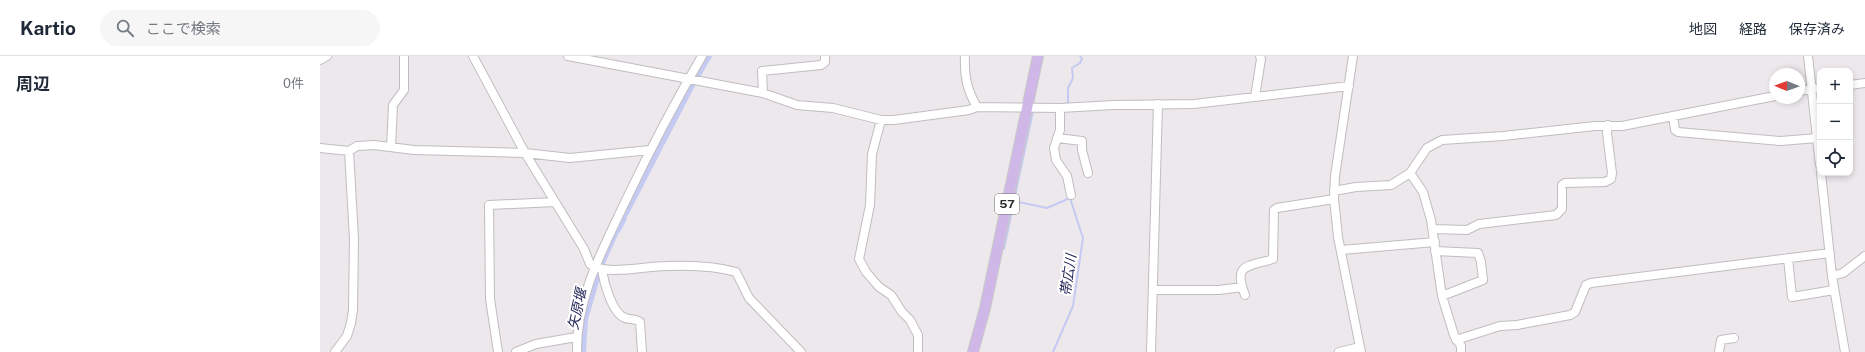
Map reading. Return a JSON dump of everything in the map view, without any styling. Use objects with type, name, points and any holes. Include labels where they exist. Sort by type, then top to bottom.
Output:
[{"type":"main road","name":"57","points":[[973,352],[984,314],[1038,56]]},
{"type":"street","points":[[320,60],[327,56]]},
{"type":"street","points":[[391,147],[393,105],[404,90],[404,56]]},
{"type":"street","points":[[474,56],[525,153],[584,250],[590,264],[602,270],[665,266],[699,266],[736,272],[749,298],[801,352]]},
{"type":"street","points":[[568,56],[595,58],[654,73],[689,78],[763,93],[797,105],[833,108],[881,120],[894,120],[969,110],[977,107],[1028,106],[1060,108],[1158,104],[1201,104],[1349,86]]},
{"type":"street","points":[[576,352],[576,337],[583,303],[594,267],[650,150],[702,56]]},
{"type":"street","points":[[763,93],[762,71],[821,65],[825,62],[825,56]]},
{"type":"street","points":[[966,56],[965,79],[970,95],[977,107]]},
{"type":"street","points":[[1256,97],[1261,59],[1260,56]]},
{"type":"street","points":[[1339,352],[1361,350],[1336,227],[1334,195],[1336,169],[1353,56]]},
{"type":"street","points":[[1673,116],[1676,130],[1678,132],[1782,142],[1817,138],[1816,88],[1808,56]]},
{"type":"street","points":[[1853,84],[1865,83]]},
{"type":"street","points":[[1805,90],[1816,88]]},
{"type":"street","points":[[1153,290],[1244,291],[1239,278],[1245,267],[1273,259],[1274,210],[1277,208],[1334,195],[1356,187],[1391,185],[1410,173],[1427,148],[1442,140],[1503,136],[1608,125],[1622,126],[1769,97]]},
{"type":"street","points":[[1151,352],[1158,104]]},
{"type":"street","points":[[1060,108],[1060,130],[1054,148],[1056,160],[1067,176],[1071,195]]},
{"type":"street","points":[[881,120],[872,154],[870,205],[859,259],[866,272],[879,287],[892,295],[902,312],[910,320],[918,335],[918,352]]},
{"type":"street","points":[[1433,229],[1467,230],[1479,224],[1556,215],[1562,209],[1562,185],[1565,183],[1605,182],[1611,179],[1612,173],[1607,133],[1608,125]]},
{"type":"street","points":[[1057,138],[1082,141],[1082,150],[1088,173]]},
{"type":"street","points":[[320,148],[349,151],[357,146],[391,147],[414,150],[525,153],[570,158],[650,150]]},
{"type":"street","points":[[335,352],[347,336],[353,310],[354,239],[349,151]]},
{"type":"street","points":[[1410,173],[1423,192],[1433,229],[1442,296],[1456,340],[1461,346],[1461,352]]},
{"type":"street","points":[[1821,176],[1832,276],[1845,352]]},
{"type":"street","points":[[498,352],[490,299],[489,206],[555,202]]},
{"type":"street","points":[[1341,250],[1435,242]]},
{"type":"street","points":[[1435,251],[1478,253],[1481,262],[1483,280],[1442,296]]},
{"type":"street","points":[[1456,340],[1500,326],[1525,324],[1570,316],[1575,312],[1586,285],[1591,283],[1830,253]]},
{"type":"street","points":[[1832,276],[1843,273],[1865,256]]},
{"type":"street","points":[[1788,258],[1792,297],[1834,290]]},
{"type":"street","points":[[602,270],[604,281],[617,313],[625,318],[636,319],[640,322],[642,352]]},
{"type":"street","points":[[516,352],[536,344],[576,337]]},
{"type":"street","points":[[1719,352],[1721,340],[1734,338]]},
{"type":"waterway","name":"矢原堰","points":[[696,78],[709,56]]},
{"type":"waterway","points":[[1065,104],[1068,103],[1068,88],[1073,78],[1072,68],[1080,63],[1082,59],[1080,56]]},
{"type":"waterway","name":"矢原堰","points":[[662,143],[693,83]]},
{"type":"waterway","name":"帯広川","points":[[1034,110],[1014,201],[1047,208],[1070,198],[1083,238],[1073,306],[1053,352]]},
{"type":"waterway","name":"矢原堰","points":[[626,213],[660,147]]},
{"type":"waterway","points":[[1004,249],[1014,201]]},
{"type":"waterway","name":"矢原堰","points":[[618,230],[624,218]]},
{"type":"waterway","name":"矢原堰","points":[[601,265],[615,234]]},
{"type":"waterway","name":"矢原堰","points":[[583,352],[585,319],[599,271]]}]
